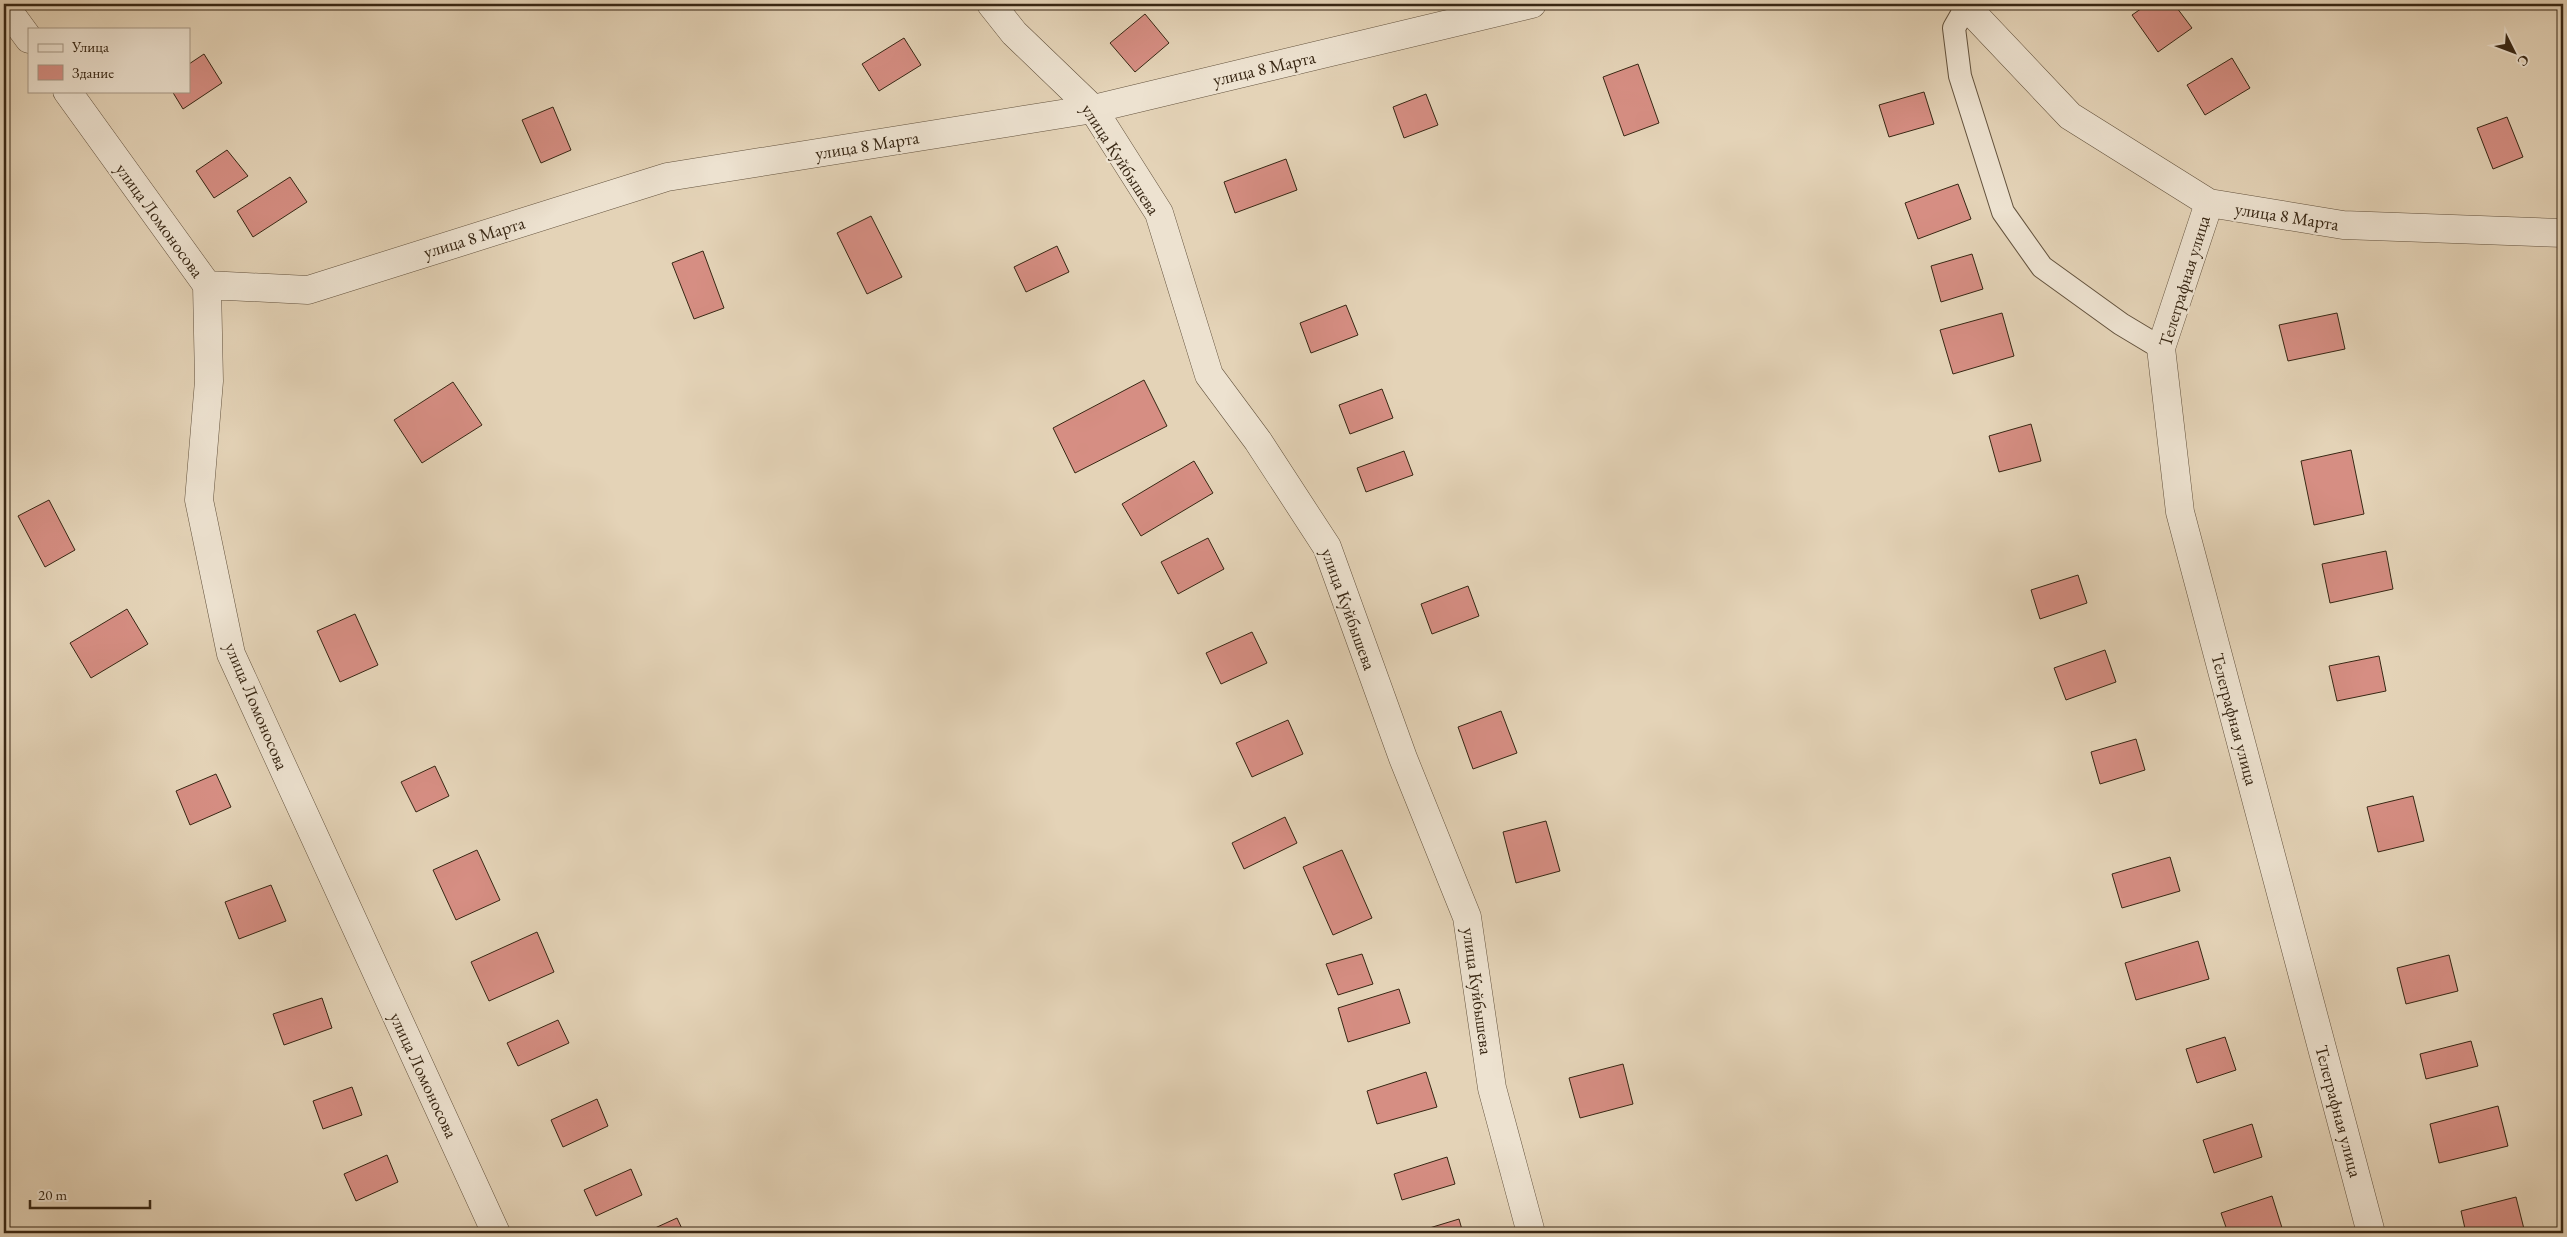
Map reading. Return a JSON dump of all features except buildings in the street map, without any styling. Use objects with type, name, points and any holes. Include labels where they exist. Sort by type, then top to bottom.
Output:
[{"type":"street","name":"улица Куйбышева","points":[[991,4],[1014,33],[1093,109],[1159,213],[1209,375],[1258,441],[1327,547],[1403,758],[1467,917],[1492,1088],[1531,1233]]},
{"type":"street","name":"улица 8 Марта","points":[[207,284],[308,290],[667,177],[1093,109],[1532,4]]},
{"type":"street","points":[[4,5],[28,38]]},
{"type":"street","name":"улица 8 Марта","points":[[1965,5],[2070,116],[2209,203],[2343,226],[2563,233]]},
{"type":"street","name":"улица Ломоносова","points":[[67,92],[207,284],[209,382],[199,500],[231,654],[496,1233]]},
{"type":"street","name":"Телеграфная улица","points":[[2209,203],[2161,348],[2180,512],[2372,1233]]},
{"type":"lane","points":[[1965,5],[1954,28],[1960,76],[2003,212],[2042,267],[2121,324],[2161,348]]}]
